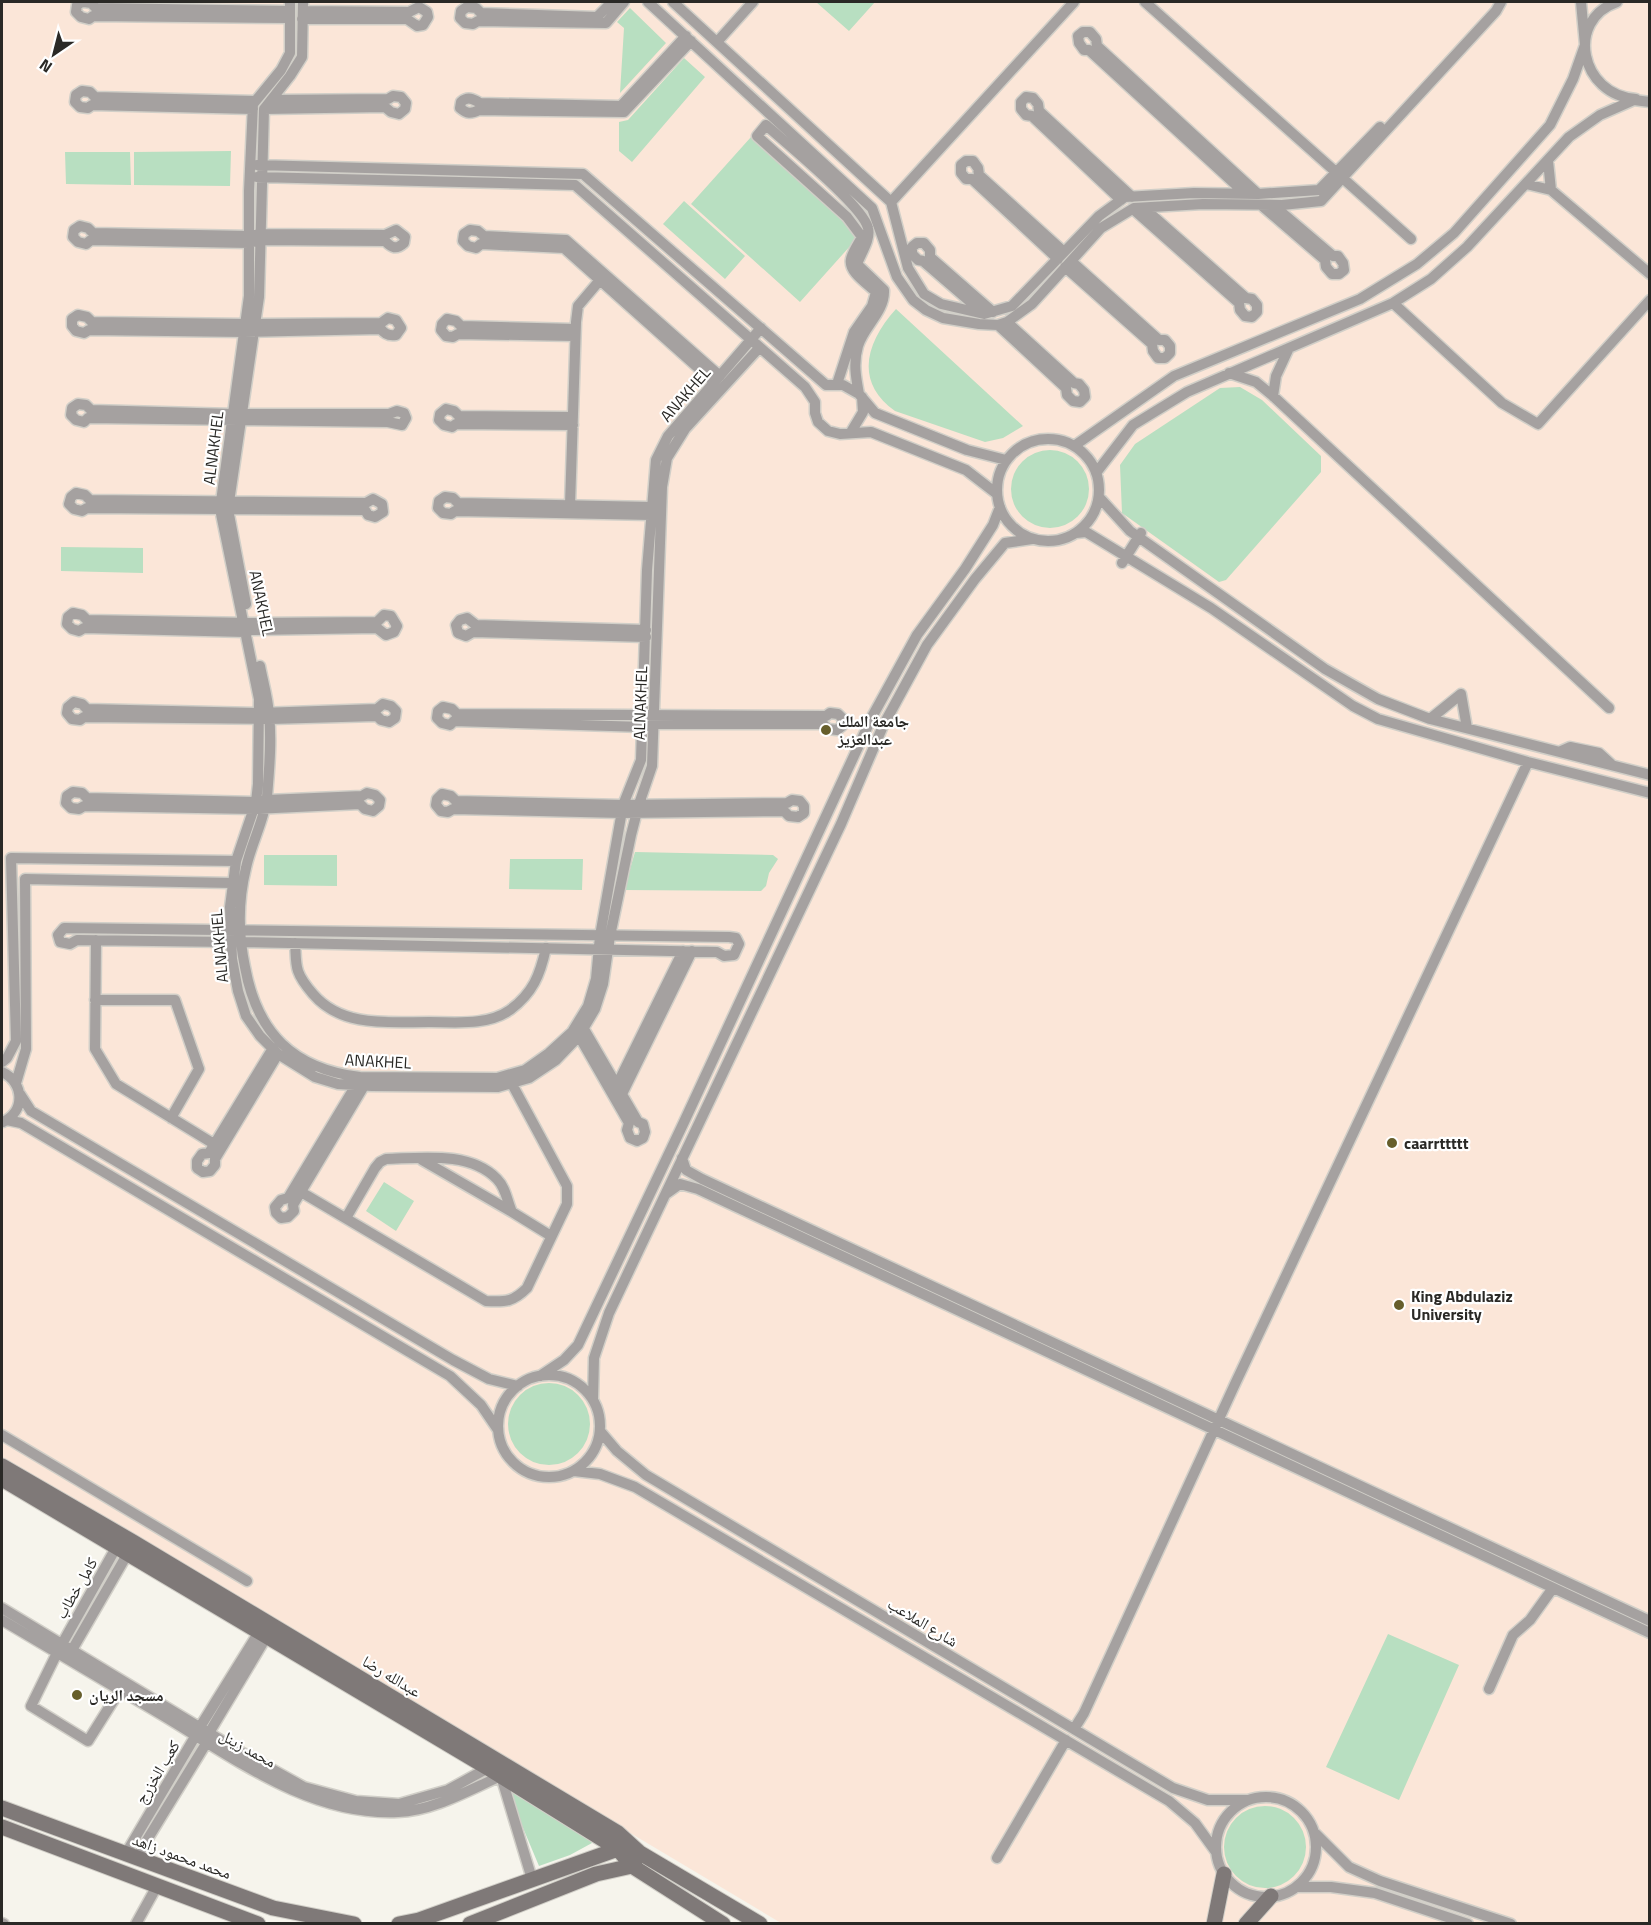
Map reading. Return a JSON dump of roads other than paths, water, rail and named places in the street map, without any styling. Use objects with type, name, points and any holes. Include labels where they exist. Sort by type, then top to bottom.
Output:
[{"type":"street","points":[[83,2],[91,3],[96,8],[290,10],[93,16],[89,19],[81,17],[76,12],[77,5],[83,2]]},
{"type":"street","points":[[612,2],[597,17],[481,13],[476,8],[467,7],[461,11],[460,18],[465,23],[473,24],[478,21],[606,23],[624,2]]},
{"type":"street","points":[[648,2],[872,208],[897,277],[913,300],[926,310],[943,318],[979,324],[1003,323],[1032,304],[1099,216],[1126,198],[1194,193],[1252,194],[1319,190],[1340,176]]},
{"type":"street","points":[[673,2],[891,202],[908,268],[924,294],[941,303],[989,313],[1012,306],[1101,228],[1138,208],[1203,204],[1273,205],[1321,201],[1340,176],[1498,2]]},
{"type":"street","points":[[717,42],[753,2]]},
{"type":"street","points":[[891,202],[1074,2]]},
{"type":"street","points":[[1145,2],[1411,239]]},
{"type":"street","points":[[1581,2],[1586,61],[1593,76],[1604,88],[1618,96],[1650,102]]},
{"type":"street","points":[[1074,446],[1174,376],[1360,299],[1417,264],[1454,232],[1550,125],[1573,79],[1585,45],[1588,28],[1598,14],[1617,2]]},
{"type":"street","points":[[674,26],[671,15],[664,5],[667,3],[690,17]]},
{"type":"street","points":[[419,7],[427,12],[428,17],[423,25],[417,26],[407,19],[303,10],[409,12],[419,7]]},
{"type":"street","points":[[261,105],[290,53],[290,10]]},
{"type":"street","points":[[261,105],[290,76],[302,57],[303,10]]},
{"type":"street","points":[[1083,32],[1090,32],[1096,39],[1096,46],[1252,194],[1089,50],[1084,50],[1078,44],[1078,36],[1083,32]]},
{"type":"street","points":[[688,39],[624,112],[479,110],[473,113],[465,112],[460,108],[461,102],[466,98],[480,103],[621,106],[688,39]]},
{"type":"street","points":[[82,91],[90,92],[95,97],[261,105],[388,99],[393,96],[401,97],[406,103],[405,109],[399,114],[391,112],[386,107],[92,105],[88,108],[80,107],[75,102],[76,95],[82,91]]},
{"type":"street","points":[[1026,97],[1033,98],[1038,104],[1039,111],[1126,198],[1032,116],[1026,115],[1021,109],[1021,102],[1026,97]]},
{"type":"street","points":[[1096,473],[1133,425],[1187,392],[1393,303],[1431,279],[1467,247],[1569,137],[1600,115],[1634,100],[1650,98]]},
{"type":"street","name":"ALNAKHEL","points":[[261,105],[249,296],[250,328],[225,505],[259,699],[264,716],[258,784],[260,805],[236,861],[232,883],[238,992],[246,1016],[260,1036],[275,1051],[315,1077],[338,1084],[360,1086],[498,1087],[529,1078],[556,1060],[581,1033],[595,1009],[603,984],[605,936],[638,808],[652,766],[649,720],[662,487],[667,458],[685,429],[755,344]]},
{"type":"street","points":[[832,385],[854,332],[872,306],[876,292],[854,272],[851,264],[851,259],[862,237],[847,217],[757,136],[766,125],[849,200],[868,227],[869,238],[861,251],[857,264],[884,290],[884,300],[858,345],[854,369],[863,412],[851,432]]},
{"type":"street","points":[[1065,260],[979,175],[978,168],[973,161],[966,161],[961,165],[961,173],[966,179],[972,179],[1065,260],[1159,339],[1165,340],[1170,346],[1170,353],[1165,358],[1158,358],[1153,351],[1152,344],[1065,260]]},
{"type":"street","points":[[1548,161],[1551,190]]},
{"type":"street","points":[[256,171],[583,174],[807,369],[832,385]]},
{"type":"street","points":[[256,171],[575,185],[805,387],[815,402]]},
{"type":"street","points":[[1526,184],[1551,190],[1650,274]]},
{"type":"street","points":[[1261,205],[1325,260],[1326,267],[1332,274],[1339,274],[1344,270],[1343,263],[1338,256],[1333,256],[1273,205]]},
{"type":"street","points":[[1138,208],[1246,298],[1252,299],[1257,305],[1257,312],[1252,317],[1245,316],[1240,310],[1239,303],[1138,208]]},
{"type":"street","points":[[254,238],[93,232],[80,226],[74,230],[73,237],[78,242],[86,244],[91,240],[254,238],[385,236],[396,230],[405,237],[404,243],[399,248],[394,248],[385,242],[254,238]]},
{"type":"street","points":[[470,230],[478,231],[483,237],[566,240],[717,379],[564,248],[481,244],[476,248],[468,246],[463,241],[464,234],[470,230]]},
{"type":"street","points":[[917,243],[924,243],[930,250],[930,257],[989,313],[923,261],[918,260],[912,254],[912,247],[917,243]]},
{"type":"street","points":[[570,505],[575,333],[578,306],[600,280]]},
{"type":"street","points":[[1393,303],[1502,403],[1538,424],[1650,300]]},
{"type":"street","points":[[78,315],[87,317],[92,322],[250,328],[381,323],[388,318],[396,320],[401,328],[396,335],[392,336],[381,328],[89,330],[84,333],[76,331],[72,326],[72,320],[78,315]]},
{"type":"street","points":[[447,320],[456,321],[461,326],[575,333],[458,334],[453,337],[446,336],[441,330],[442,324],[447,320]]},
{"type":"street","points":[[1003,323],[1074,383],[1079,384],[1084,390],[1085,397],[1080,402],[1073,401],[1067,395],[1066,388],[1003,323]]},
{"type":"street","name":"ANAKHEL","points":[[605,936],[623,809],[641,760],[649,720],[646,634],[651,511],[656,460],[668,436],[717,379],[755,344],[761,328]]},
{"type":"street","points":[[1273,396],[1276,376],[1289,348]]},
{"type":"street","points":[[1229,373],[1256,382],[1273,396],[1609,708]]},
{"type":"street","points":[[997,494],[966,470],[871,432],[840,434],[828,431],[818,422],[815,402],[819,392],[832,385],[843,385],[860,396],[875,413],[967,450],[1006,460]]},
{"type":"street","points":[[237,417],[91,411],[86,405],[78,404],[72,408],[71,415],[76,420],[84,422],[88,418],[237,417],[389,414],[397,411],[404,413],[406,418],[402,425],[388,422],[237,417]]},
{"type":"street","points":[[446,409],[454,411],[459,416],[573,421],[456,424],[452,427],[444,425],[439,420],[440,414],[446,409]]},
{"type":"street","points":[[1032,539],[1012,527],[1000,507],[997,494],[999,476],[1006,460],[1025,444],[1037,440],[1050,439],[1074,446],[1083,453],[1096,473],[1099,497],[1091,518],[1076,533]]},
{"type":"street","points":[[225,505],[90,500],[85,495],[76,493],[70,497],[69,504],[74,509],[82,511],[87,508],[225,505],[366,502],[373,499],[382,504],[384,508],[383,512],[375,517],[368,515],[365,510],[225,505]]},
{"type":"street","points":[[444,497],[453,498],[458,503],[570,505],[651,511],[455,511],[451,514],[443,513],[438,508],[439,501],[444,497]]},
{"type":"street","points":[[1099,497],[1130,531],[1140,535],[1325,669],[1378,699],[1430,719],[1650,775]]},
{"type":"street","points":[[540,1376],[555,1376],[570,1380],[583,1388],[593,1400],[599,1414],[600,1431],[596,1447],[588,1461],[574,1471],[558,1477],[541,1477],[525,1472],[512,1461],[502,1447],[498,1430],[500,1413],[506,1398],[518,1386],[540,1376],[564,1360],[578,1345],[872,717],[917,635],[965,569],[993,525],[1000,507]]},
{"type":"street","points":[[593,1400],[594,1358],[609,1312],[841,824],[884,726],[927,645],[975,579],[1005,543],[1032,539],[1055,541],[1076,533],[1086,532],[1124,560],[1211,608],[1353,706],[1378,719],[1528,762],[1650,793]]},
{"type":"street","points":[[1124,560],[1140,535]]},
{"type":"street","points":[[73,613],[82,615],[87,620],[248,627],[377,622],[384,615],[392,616],[397,626],[394,632],[386,635],[377,628],[84,628],[80,631],[72,629],[67,624],[68,617],[73,613]]},
{"type":"street","points":[[467,618],[476,625],[646,634],[473,632],[466,636],[458,633],[456,625],[460,620],[467,618]]},
{"type":"street","points":[[1430,719],[1461,694],[1467,728]]},
{"type":"street","points":[[74,702],[82,704],[87,709],[264,716],[377,709],[383,704],[391,706],[396,711],[395,718],[389,722],[377,716],[84,717],[80,720],[72,718],[67,713],[68,706],[74,702]]},
{"type":"street","points":[[649,720],[457,714],[452,709],[443,707],[438,711],[437,718],[442,723],[450,725],[454,722],[649,720],[826,716],[830,713],[838,714],[843,719],[842,726],[837,730],[828,729],[823,724],[649,720]]},
{"type":"street","points":[[1074,1729],[1084,1713],[1217,1426],[1234,1384],[1528,762]]},
{"type":"street","points":[[260,805],[87,798],[82,793],[73,792],[67,796],[66,803],[71,808],[79,809],[84,806],[260,805],[360,804],[365,809],[373,811],[379,807],[380,800],[375,795],[367,793],[363,796],[260,805]]},
{"type":"street","points":[[623,809],[456,801],[451,796],[442,794],[436,799],[436,805],[441,811],[448,812],[453,809],[623,809],[638,808],[787,803],[792,800],[800,801],[804,806],[804,813],[798,817],[789,816],[784,811],[638,808]]},
{"type":"street","name":"ANAKHEL","points":[[260,805],[240,898],[235,937],[249,992],[259,1014],[273,1034],[299,1058],[339,1075],[497,1078],[525,1070],[549,1053],[572,1032],[588,1006],[604,950]]},
{"type":"street","points":[[2,1062],[7,1058],[16,1041],[11,858],[236,861]]},
{"type":"street","points":[[16,1083],[26,1050],[25,879],[232,883]]},
{"type":"street","points":[[605,936],[235,937],[76,940],[70,944],[60,942],[58,935],[64,928],[235,937],[295,943],[688,951],[717,952],[724,956],[734,955],[739,944],[736,938],[729,937],[605,936]]},
{"type":"street","points":[[96,940],[95,1049],[116,1084],[214,1144]]},
{"type":"street","points":[[295,943],[298,970],[305,984],[318,1000],[353,1020],[372,1022],[469,1022],[490,1019],[509,1011],[527,995],[541,974],[546,948]]},
{"type":"street","points":[[620,1090],[688,951]]},
{"type":"street","points":[[96,1000],[176,1000],[199,1069],[171,1118]]},
{"type":"street","points":[[581,1033],[620,1090],[638,1122],[643,1124],[645,1131],[643,1138],[637,1141],[630,1138],[627,1130],[629,1123],[581,1033]]},
{"type":"street","points":[[275,1051],[215,1159],[215,1165],[210,1171],[202,1172],[197,1168],[197,1161],[202,1154],[209,1152],[275,1051]]},
{"type":"street","points":[[2,1072],[16,1083],[31,1111],[453,1360],[489,1379],[518,1386]]},
{"type":"street","points":[[302,1192],[486,1301],[499,1302],[516,1299],[527,1288],[567,1204],[567,1186],[512,1084]]},
{"type":"street","points":[[360,1086],[293,1205],[294,1211],[288,1217],[281,1218],[276,1214],[275,1207],[281,1200],[288,1198],[360,1086]]},
{"type":"street","points":[[4,1121],[16,1111],[20,1094]]},
{"type":"street","points":[[4,1121],[21,1124],[450,1376],[481,1405],[498,1430]]},
{"type":"street","points":[[420,1158],[552,1236]]},
{"type":"street","points":[[346,1218],[380,1162],[386,1159],[420,1158],[468,1161],[497,1179],[505,1191],[512,1212]]},
{"type":"street","points":[[682,1158],[686,1170],[702,1179],[1650,1633]]},
{"type":"street","points":[[666,1194],[680,1184],[698,1189],[1650,1621]]},
{"type":"street","name":"شارع الملاعب","points":[[600,1431],[617,1451],[646,1475],[1173,1788],[1208,1800],[1247,1800]]},
{"type":"street","points":[[2,1435],[247,1581]]},
{"type":"street","name":"عبدالله رضا","points":[[2,1466],[133,1542],[618,1841],[632,1866],[713,1921]]},
{"type":"street","name":"شارع الملاعب","points":[[574,1471],[600,1474],[635,1486],[1169,1801],[1195,1822],[1216,1852]]},
{"type":"street","name":"عبدالله رضا","points":[[2,1479],[495,1772],[760,1923]]},
{"type":"street","name":"كامل خطاب","points":[[120,1690],[88,1741],[31,1706],[122,1550]]},
{"type":"street","points":[[1489,1689],[1513,1635],[1530,1620],[1553,1588]]},
{"type":"street","name":"محمد زينل","points":[[2,1608],[120,1690],[304,1787],[356,1801],[399,1804],[428,1797],[495,1772]]},
{"type":"street","name":"محمد زينل","points":[[2,1620],[64,1652],[203,1735]]},
{"type":"street","name":"كعب الخزرج","points":[[131,1857],[263,1634]]},
{"type":"street","points":[[997,1858],[1066,1740]]},
{"type":"street","points":[[495,1772],[532,1880]]},
{"type":"street","points":[[1264,1796],[1280,1798],[1295,1806],[1307,1817],[1314,1832],[1316,1847],[1314,1862],[1307,1876],[1296,1887],[1271,1896],[1257,1896],[1244,1892],[1233,1884],[1224,1874],[1216,1852],[1217,1836],[1223,1820],[1233,1808],[1247,1800],[1264,1796]]},
{"type":"street","name":"محمد محمود زاهد","points":[[2,1808],[273,1908],[354,1923]]},
{"type":"street","points":[[2,1827],[247,1922]]},
{"type":"street","points":[[1314,1832],[1349,1867],[1380,1881],[1511,1923]]},
{"type":"street","points":[[399,1923],[419,1920],[532,1880],[618,1841]]},
{"type":"street","points":[[470,1923],[596,1874],[632,1866],[640,1853]]},
{"type":"street","points":[[1214,1923],[1224,1874]]},
{"type":"street","points":[[136,1923],[157,1886]]},
{"type":"street","points":[[1296,1887],[1331,1887],[1375,1893],[1468,1923]]},
{"type":"street","points":[[1246,1923],[1271,1896]]},
{"type":"place","name":"جامعة الملك عبدالعزيز","points":[[826,730]]},
{"type":"place","name":"caarrttttt","points":[[1392,1143]]},
{"type":"place","name":"King Abdulaziz University","points":[[1399,1305]]},
{"type":"place","name":"مسجد الريان","points":[[77,1695]]}]
